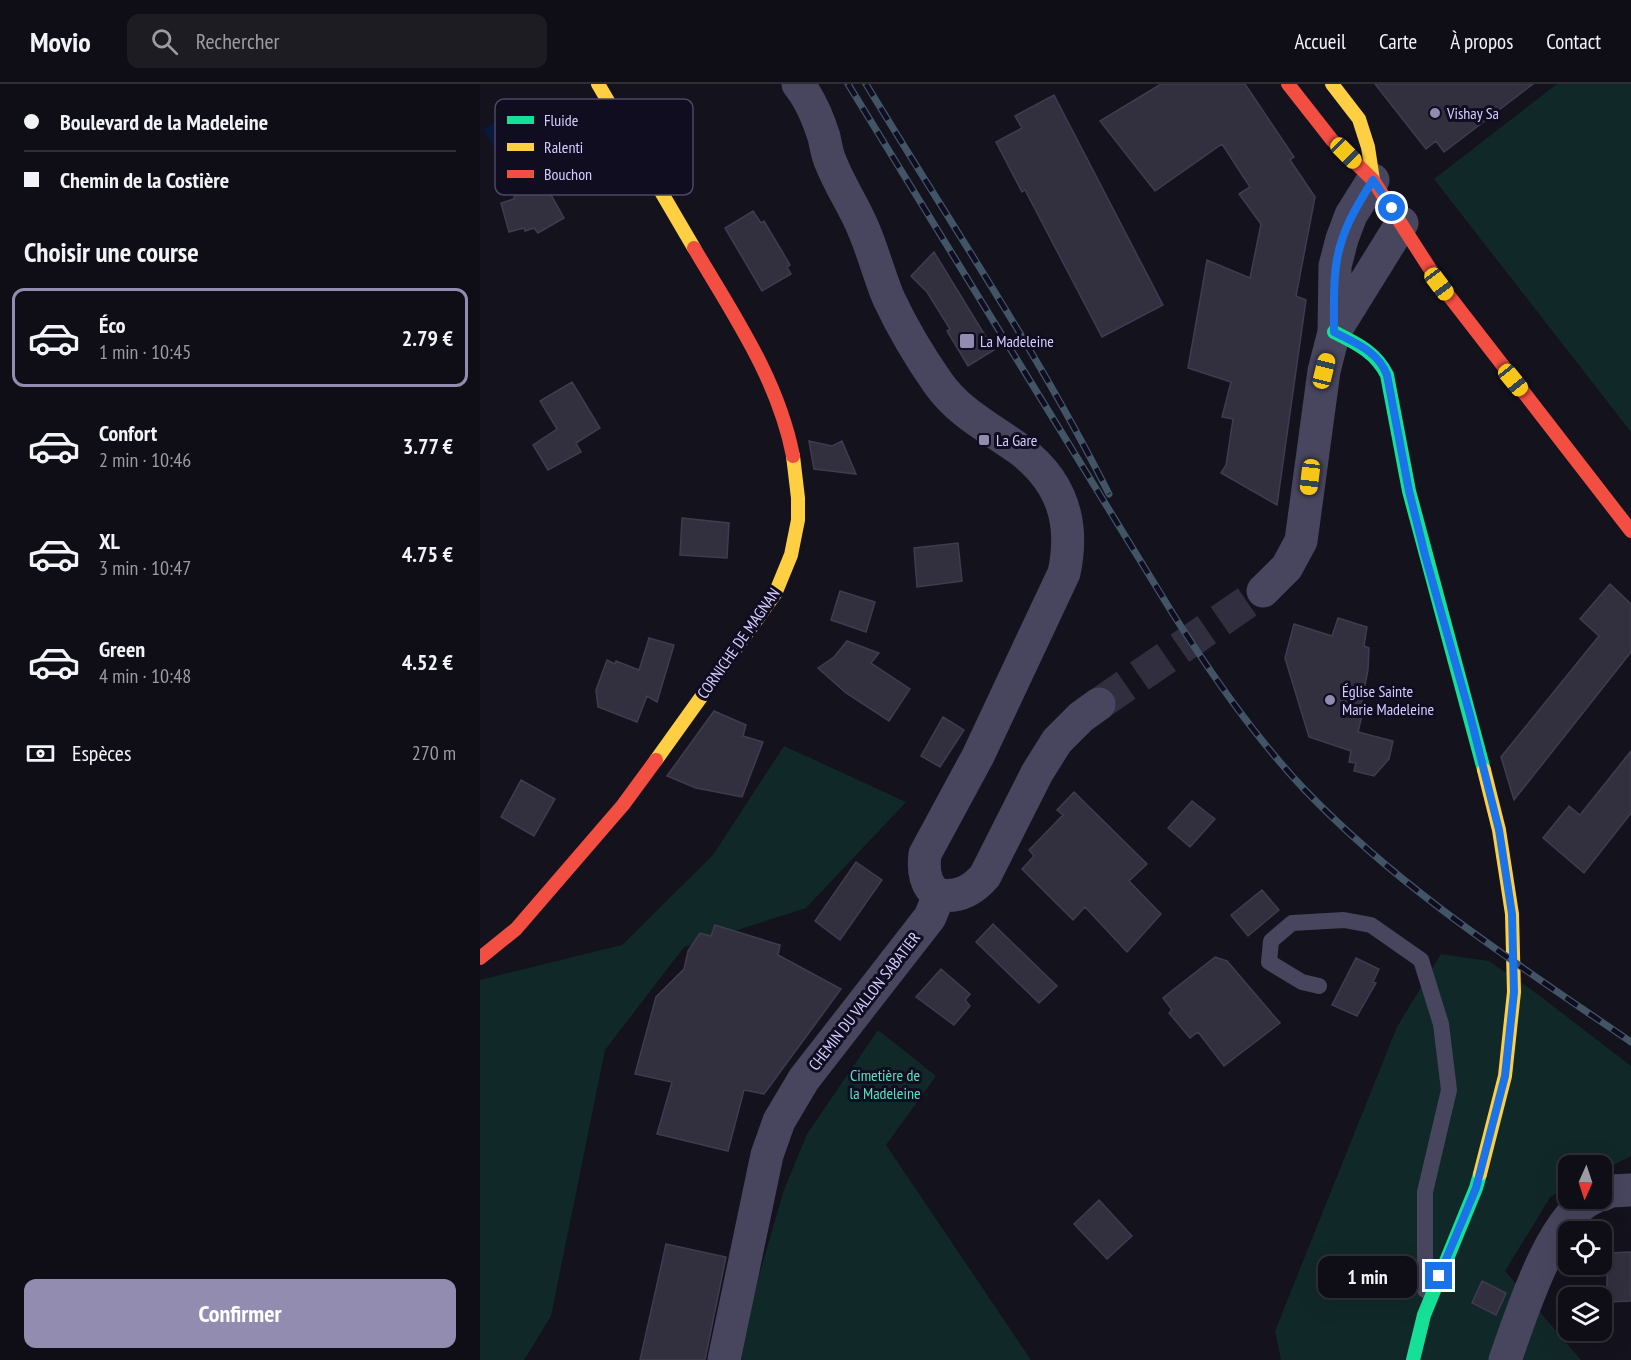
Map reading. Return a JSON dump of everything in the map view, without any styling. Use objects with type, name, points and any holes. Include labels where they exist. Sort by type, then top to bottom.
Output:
[{"type":"street","name":"CORNICHE DE MAGNAN","points":[[598,84],[607,99]]},
{"type":"street","points":[[798,84],[813,108],[828,157],[864,231],[888,296],[924,362],[953,402],[1033,462],[1053,485],[1066,515],[1068,547],[1064,573],[978,756],[925,854],[926,878],[934,892],[939,896],[963,894],[978,884],[985,876],[1037,773],[1057,741],[1081,717],[1100,704]]},
{"type":"street","points":[[1288,84],[1332,140],[1373,180],[1439,284],[1631,531]]},
{"type":"street","points":[[1263,591],[1287,567],[1301,541],[1324,371],[1334,332],[1335,266],[1351,215],[1373,180],[1368,147],[1359,119],[1332,84]]},
{"type":"street","name":"CORNICHE DE MAGNAN","points":[[480,958],[516,929],[623,805],[775,594],[789,562],[795,539],[798,494],[795,466],[774,392],[763,365],[663,195]]},
{"type":"street","points":[[1334,332],[1402,223]]},
{"type":"street","points":[[1334,332],[1370,351],[1383,365],[1387,375],[1409,491],[1499,830],[1512,914],[1514,992],[1505,1076],[1476,1188],[1424,1314],[1413,1360]]},
{"type":"street","name":"CHEMIN DU VALLON SABATIER","points":[[724,1360],[767,1155],[779,1121],[804,1079],[930,917],[939,896]]},
{"type":"street","points":[[1612,1191],[1631,1190]]},
{"type":"street","points":[[1505,1360],[1540,1267],[1569,1217],[1578,1209]]},
{"type":"lane","points":[[1319,986],[1302,982],[1269,962],[1270,941],[1292,923],[1344,920],[1371,925],[1421,960],[1438,1013],[1449,1090],[1425,1192],[1424,1314]]},
{"type":"green space","points":[[1557,84],[1631,84],[1631,432],[1434,179]]},
{"type":"green space","points":[[784,746],[906,802],[806,908],[684,947],[605,1050],[551,1316],[524,1360],[480,1360],[480,980],[622,945],[713,855]]},
{"type":"green space","points":[[1441,954],[1489,961],[1532,990],[1631,1066],[1631,1156],[1612,1166],[1612,1155],[1558,1155],[1558,1192],[1551,1196],[1505,1271],[1558,1333],[1558,1341],[1565,1341],[1581,1360],[1281,1360],[1275,1331],[1397,1027]]},
{"type":"green space","name":"Cimetière de la Madeleine","points":[[878,1030],[936,1076],[886,1145],[1031,1360],[741,1360],[757,1282],[784,1190],[807,1134]]},
{"type":"water","points":[[495,121],[495,149],[483,130]]},
{"type":"building","points":[[1161,84],[1245,84],[1294,157],[1290,160],[1315,197],[1296,296],[1306,300],[1277,505],[1221,473],[1226,465],[1233,419],[1222,417],[1231,382],[1188,368],[1207,260],[1250,278],[1261,224],[1239,194],[1250,187],[1222,144],[1155,191],[1100,121]]},
{"type":"building","name":"Vishay Sa","points":[[1375,84],[1533,84],[1444,152],[1436,141],[1426,149]]},
{"type":"building","points":[[1054,95],[1163,305],[1102,337],[1025,190],[1022,192],[996,142],[1022,128],[1015,116]]},
{"type":"building","points":[[551,195],[564,218],[538,233],[534,228],[509,232],[501,203],[514,199],[514,196]]},
{"type":"building","points":[[753,211],[761,223],[764,221],[790,265],[787,267],[791,274],[762,291],[725,228]]},
{"type":"building","points":[[934,252],[994,350],[968,366],[947,331],[950,329],[927,292],[911,276]]},
{"type":"building","points":[[572,382],[600,428],[576,443],[581,452],[548,470],[533,445],[557,429],[540,401]]},
{"type":"building","points":[[809,441],[832,446],[842,441],[856,474],[814,469]]},
{"type":"building","points":[[682,518],[729,523],[727,558],[680,555]]},
{"type":"building","points":[[958,543],[962,581],[917,587],[914,548]]},
{"type":"building","points":[[1610,584],[1631,604],[1631,652],[1514,800],[1501,757],[1599,636],[1580,619]]},
{"type":"building","points":[[840,591],[875,602],[866,632],[831,620]]},
{"type":"building","name":"Église Sainte Marie Madeleine","points":[[1338,618],[1367,627],[1364,646],[1369,648],[1368,670],[1361,706],[1364,707],[1358,732],[1393,741],[1389,759],[1374,776],[1354,771],[1356,763],[1349,762],[1351,751],[1309,737],[1285,658],[1294,624],[1332,636]]},
{"type":"building","points":[[649,638],[674,645],[657,702],[647,696],[637,722],[598,707],[596,690],[607,660],[639,670]]},
{"type":"building","points":[[847,641],[879,653],[871,663],[910,689],[889,721],[846,693],[818,668],[834,657]]},
{"type":"building","points":[[714,711],[746,725],[743,736],[763,742],[742,797],[696,788],[667,776]]},
{"type":"building","points":[[943,717],[964,730],[940,767],[921,756]]},
{"type":"building","points":[[1631,751],[1631,813],[1584,873],[1543,838],[1569,806],[1580,815]]},
{"type":"building","points":[[521,780],[555,799],[534,836],[501,817]]},
{"type":"building","points":[[1074,792],[1147,864],[1129,881],[1161,914],[1127,952],[1085,907],[1073,920],[1022,869],[1034,856],[1029,850],[1063,815],[1057,810]]},
{"type":"building","points":[[1192,801],[1215,819],[1190,847],[1168,828]]},
{"type":"building","points":[[856,862],[882,880],[840,940],[815,921]]},
{"type":"building","points":[[1262,890],[1279,910],[1248,936],[1231,915]]},
{"type":"building","points":[[993,924],[1057,986],[1039,1003],[976,942]]},
{"type":"building","points":[[715,925],[780,945],[778,955],[841,989],[764,1094],[744,1090],[728,1151],[657,1134],[672,1082],[635,1074],[656,997],[684,969],[688,951],[700,933],[711,936]]},
{"type":"building","points":[[1215,957],[1227,961],[1280,1023],[1224,1066],[1198,1032],[1190,1038],[1169,1013],[1172,1010],[1163,998]]},
{"type":"building","points":[[1356,958],[1379,969],[1373,982],[1376,983],[1357,1016],[1332,1005]]},
{"type":"building","points":[[941,969],[970,994],[965,1000],[970,1006],[954,1025],[916,997]]},
{"type":"building","points":[[1099,1200],[1132,1236],[1107,1259],[1074,1224]]},
{"type":"building","points":[[666,1244],[726,1257],[705,1360],[640,1360]]},
{"type":"building","points":[[1631,1252],[1631,1301],[1612,1302],[1612,1287],[1607,1287],[1607,1275],[1612,1275],[1612,1253]]},
{"type":"building","points":[[1482,1281],[1506,1293],[1496,1315],[1472,1303]]},
{"type":"tunnel","points":[[1099,704],[1263,591]]},
{"type":"railway","points":[[848,84],[1173,614],[1218,682],[1268,748],[1304,789],[1380,860],[1461,924],[1631,1042]]},
{"type":"railway","points":[[866,84],[1023,338],[1082,441],[1109,494]]},
{"type":"traffic: fast","points":[[1334,332],[1358,344],[1371,354],[1387,375],[1409,491],[1484,770]]},
{"type":"traffic: fast","points":[[1413,1360],[1424,1315],[1480,1174]]},
{"type":"traffic: slow","points":[[598,84],[607,99]]},
{"type":"traffic: slow","points":[[1332,84],[1359,119],[1368,147],[1373,180]]},
{"type":"traffic: slow","points":[[663,195],[694,248]]},
{"type":"traffic: slow","points":[[656,760],[775,594],[791,555],[798,520],[793,456]]},
{"type":"traffic: slow","points":[[1480,1174],[1505,1076],[1514,992],[1512,914],[1499,830],[1484,770]]},
{"type":"traffic: jam","points":[[1288,84],[1332,140],[1373,180],[1439,283],[1631,531]]},
{"type":"traffic: jam","points":[[694,248],[739,323],[765,374],[777,400],[793,456]]},
{"type":"traffic: jam","points":[[480,958],[516,929],[623,805],[656,760]]},
{"type":"place","name":"Vishay Sa","points":[[1435,113]]},
{"type":"place","name":"La Madeleine","points":[[967,341]]},
{"type":"place","name":"La Gare","points":[[984,440]]},
{"type":"place","name":"Église Sainte Marie Madeleine","points":[[1330,700]]},
{"type":"route","points":[[1392,208],[1373,180],[1351,215],[1335,266],[1334,332],[1370,351],[1383,365],[1387,375],[1409,491],[1499,830],[1512,914],[1514,992],[1505,1076],[1476,1188],[1439,1276]]}]
